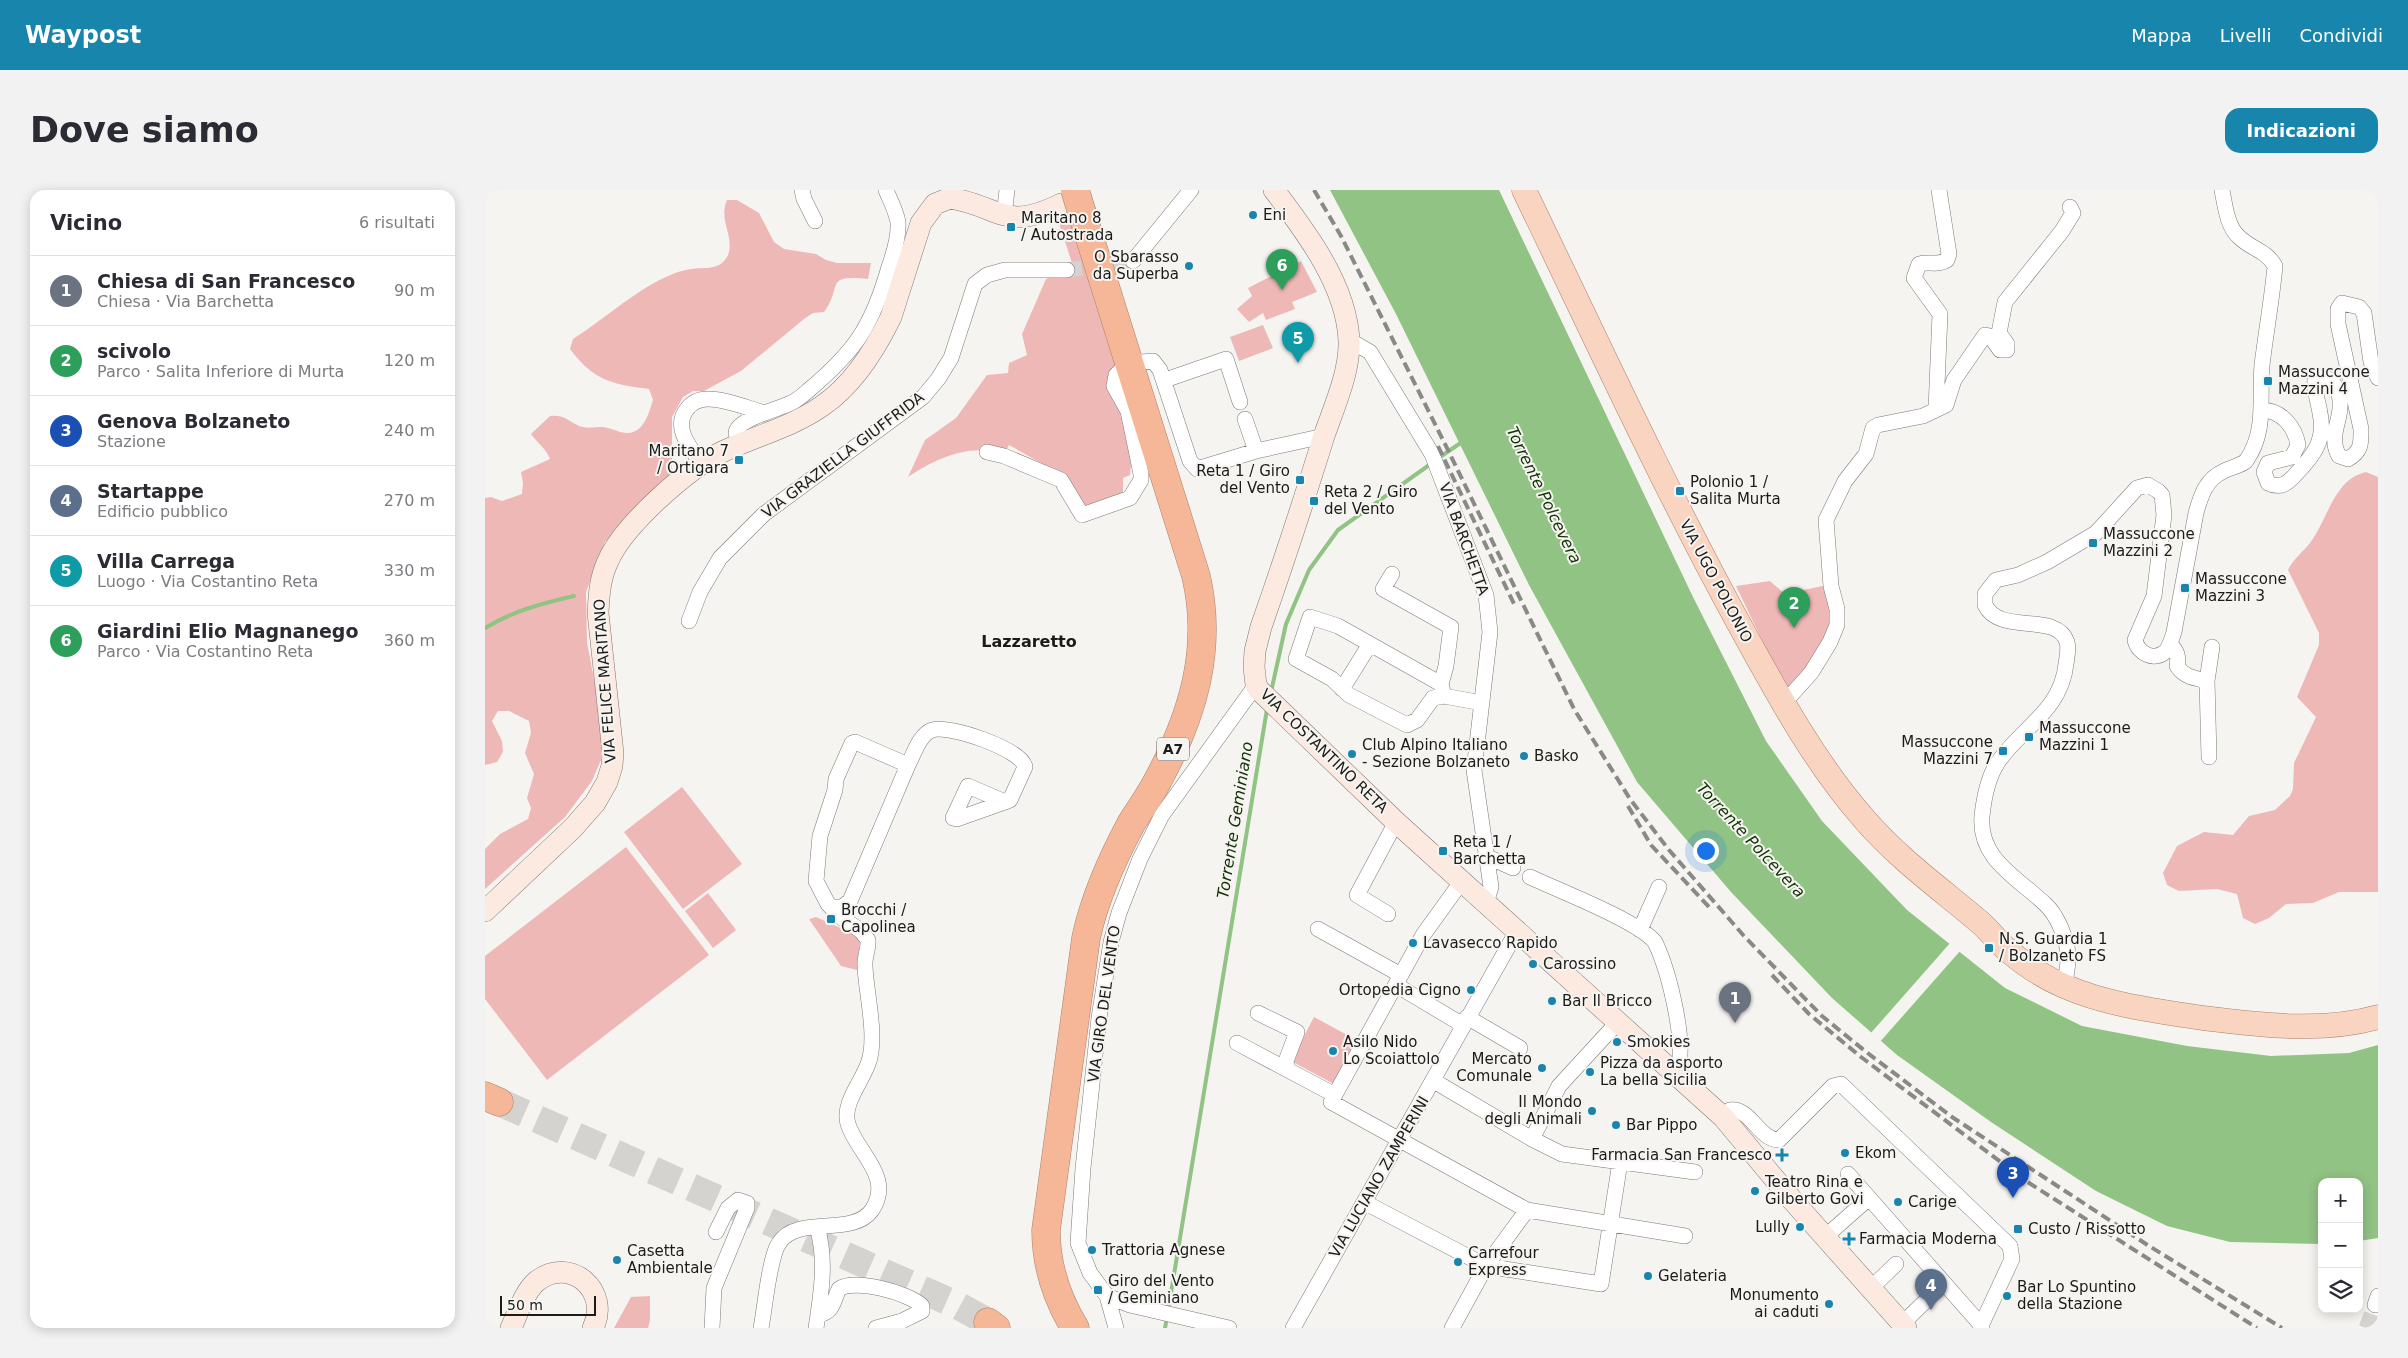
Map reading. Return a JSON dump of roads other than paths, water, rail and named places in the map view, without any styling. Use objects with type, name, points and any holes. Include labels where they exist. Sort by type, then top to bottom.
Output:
[{"type":"highway","name":"A7","points":[[1073,202],[1195,576],[1203,621],[1199,675],[1183,726],[1158,780],[1132,822],[1102,883],[1092,909],[1086,938],[1047,1214],[1046,1248],[1053,1283],[1075,1328]]},
{"type":"main road","name":"VIA COSTANTINO RETA","points":[[1274,190],[1319,253],[1335,286],[1346,321],[1349,340],[1342,380],[1259,635],[1254,667],[1258,687],[1279,711],[1396,822],[1723,1117],[1904,1326]]},
{"type":"main road","name":"VIA UGO POLONIO","points":[[1524,190],[1685,523],[1783,704],[1821,763],[1864,819],[1932,885],[1979,921],[2005,947],[2040,973],[2064,986],[2116,1003],[2237,1022],[2289,1026],[2356,1023],[2378,1017]]},
{"type":"main road","name":"VIA FELICE MARITANO","points":[[485,911],[573,828],[602,794],[612,766],[613,753],[599,613],[602,576],[615,547],[627,532],[645,513],[702,464],[720,453],[803,417],[823,406],[856,374],[877,344],[891,317],[921,224],[935,204],[950,198],[1004,216],[1024,218],[1073,202]]},
{"type":"main road","points":[[511,1328],[532,1287],[546,1276],[563,1272],[579,1278],[593,1290],[597,1297],[599,1313],[593,1328]]},
{"type":"street","points":[[802,190],[804,199],[815,221]]},
{"type":"street","points":[[739,444],[736,429],[746,421],[793,402],[833,369],[853,348],[868,325],[885,284],[898,230],[897,220],[886,190]]},
{"type":"street","points":[[1004,216],[1007,190]]},
{"type":"street","points":[[1133,261],[1191,190]]},
{"type":"street","points":[[1936,409],[1940,314],[1914,278],[1919,264],[1925,262],[1942,263],[1947,260],[1949,254],[1939,190]]},
{"type":"street","points":[[2064,986],[2068,952],[2054,915],[2046,905],[2012,878],[1997,861],[1985,838],[1982,818],[1989,780],[1999,761],[2053,703],[2060,690],[2066,669],[2067,641],[2060,632],[2052,628],[1996,617],[1985,605],[1985,594],[1996,580],[2018,575],[2047,562],[2096,533],[2137,488],[2148,486],[2154,488],[2162,495],[2164,516],[2154,596],[2135,640],[2141,652],[2149,656],[2160,655],[2167,650],[2174,632],[2196,513],[2201,496],[2206,486],[2218,474],[2246,461],[2258,435],[2263,410],[2261,381],[2275,266],[2265,253],[2235,234],[2226,209],[2222,190]]},
{"type":"street","points":[[1783,704],[1811,673],[1831,642],[1837,625],[1837,609],[1831,586],[1826,520],[1845,481],[1866,454],[1873,428],[1878,424],[1923,416],[1946,405],[1954,380],[1983,337],[1990,336],[2000,350],[2007,350],[2007,344],[1999,333],[2005,302],[2062,231],[2073,212],[2070,207]]},
{"type":"street","name":"VIA GRAZIELLA GIUFFRIDA","points":[[689,621],[700,592],[720,558],[764,514],[923,397],[938,379],[951,358],[975,284],[987,275],[1005,270],[1067,270]]},
{"type":"street","points":[[2263,410],[2272,411],[2290,424],[2298,445],[2292,457],[2268,463],[2264,472],[2268,483],[2276,486],[2285,484],[2314,455],[2321,438],[2321,416],[2314,388],[2315,379],[2321,376],[2331,379],[2336,386],[2340,405],[2335,441],[2339,456],[2348,459],[2357,454],[2361,445],[2361,429],[2338,324],[2338,309],[2342,303],[2359,307],[2364,313],[2371,362],[2378,378]]},
{"type":"street","name":"VIA BARCHETTA","points":[[1349,340],[1370,352],[1432,454],[1486,595],[1490,632],[1474,770],[1491,887],[1485,903]]},
{"type":"street","points":[[1165,380],[1226,359],[1240,402]]},
{"type":"street","points":[[1142,362],[1153,361],[1165,380],[1190,461],[1197,469],[1256,451],[1324,436]]},
{"type":"street","points":[[987,452],[1002,455],[1061,480],[1082,515],[1130,498],[1141,480],[1141,474],[1129,411],[1114,386],[1115,375],[1120,371]]},
{"type":"street","points":[[702,464],[682,432],[683,415],[693,403],[709,399],[765,413]]},
{"type":"street","points":[[1245,419],[1256,451]]},
{"type":"street","points":[[1392,574],[1383,589],[1451,628],[1443,690],[1433,698],[1417,720],[1407,725],[1349,695],[1332,679],[1296,659],[1310,617],[1338,626],[1443,690],[1483,703]]},
{"type":"street","points":[[1343,689],[1370,644]]},
{"type":"street","points":[[2170,644],[2175,650],[2178,658],[2177,666],[2181,673],[2191,678],[2207,681]]},
{"type":"street","points":[[2209,757],[2207,681],[2212,647]]},
{"type":"street","name":"VIA GIRO DEL VENTO","points":[[1116,1328],[1107,1296],[1090,1273],[1078,1243],[1083,1168],[1099,1018],[1113,935],[1119,913],[1140,859],[1161,815],[1258,687]]},
{"type":"street","points":[[832,907],[842,907],[850,901],[908,765],[924,735],[930,730],[946,729],[965,732],[1023,760],[1024,771],[1012,797],[1005,802]]},
{"type":"street","points":[[761,1328],[778,1244],[794,1231],[849,1223],[862,1219],[876,1203],[880,1187],[874,1168],[850,1130],[847,1117],[849,1103],[868,1065],[871,1051],[864,964],[869,945],[861,931],[839,916],[825,901],[823,892],[816,883],[817,852],[835,790],[836,779],[852,743],[855,742],[908,765]]},
{"type":"street","points":[[1839,769],[1869,807],[1864,819]]},
{"type":"street","points":[[1389,914],[1357,895],[1396,822]]},
{"type":"street","points":[[1488,857],[1513,868]]},
{"type":"street","points":[[1530,877],[1640,930],[1651,938],[1658,948],[1677,1014],[1681,1059],[1676,1075]]},
{"type":"street","points":[[1462,881],[1423,935],[1331,1102],[1527,1210],[1685,1236]]},
{"type":"street","points":[[1640,930],[1659,887]]},
{"type":"street","points":[[1318,929],[1465,1021],[1520,1048]]},
{"type":"street","name":"VIA LUCIANO ZAMPERINI","points":[[1293,1328],[1517,931]]},
{"type":"street","points":[[1258,1013],[1297,1032],[1286,1061],[1287,1069]]},
{"type":"street","points":[[1532,1139],[1559,1086],[1617,1023]]},
{"type":"street","points":[[1237,1043],[1335,1095]]},
{"type":"street","points":[[1434,1081],[1532,1139],[1562,1154],[1695,1172]]},
{"type":"street","points":[[1723,1117],[1730,1110],[1737,1110],[1771,1138],[1779,1140],[1833,1086],[1841,1084],[2010,1246],[2012,1259],[1981,1327],[1848,1174]]},
{"type":"street","points":[[1364,1202],[1487,1266],[1601,1284],[1620,1162]]},
{"type":"street","points":[[1825,1237],[1869,1198]]},
{"type":"street","points":[[712,1328],[714,1288],[747,1208],[747,1203],[738,1200],[727,1208],[716,1232]]},
{"type":"street","points":[[1452,1328],[1487,1266],[1527,1210]]},
{"type":"street","points":[[817,1227],[821,1240],[823,1267],[817,1322]]},
{"type":"street","points":[[1871,1288],[1896,1264]]},
{"type":"street","points":[[1904,1326],[1944,1283]]},
{"type":"street","points":[[817,1322],[831,1310],[839,1289],[847,1286],[883,1289],[914,1300],[922,1306],[922,1311],[915,1316],[876,1328]]},
{"type":"street","points":[[1107,1296],[1155,1312],[1229,1328]]},
{"type":"water","name":"Torrente Polcevera","points":[[1330,190],[1499,190],[1693,597],[1766,741],[1822,821],[1907,910],[2005,988],[2082,1026],[2187,1046],[2271,1056],[2349,1053],[2378,1045],[2378,1238],[2363,1240],[2363,1178],[2318,1178],[2318,1244],[2230,1242],[2167,1226],[2096,1191],[1991,1122],[1897,1055],[1832,998],[1731,892],[1637,782],[1529,585],[1396,314]]},
{"type":"waterway","name":"Torrente Geminiano","points":[[1437,459],[1465,440]]},
{"type":"waterway","name":"Torrente Geminiano","points":[[1271,692],[1286,624],[1309,570],[1338,530],[1432,463]]},
{"type":"waterway","points":[[485,628],[528,608],[574,596]]},
{"type":"waterway","name":"Torrente Geminiano","points":[[1168,1311],[1267,709]]},
{"type":"waterway","name":"Torrente Geminiano","points":[[1165,1328],[1167,1318]]},
{"type":"tunnel","points":[[1067,270],[1133,261]]},
{"type":"tunnel","points":[[499,1102],[959,1306],[988,1322]]},
{"type":"tunnel","points":[[2366,1328],[2375,1305]]},
{"type":"railway","points":[[1314,190],[1341,236],[1574,709],[1630,799],[1669,850],[1744,936],[1822,1016],[1865,1051],[1952,1117],[2146,1244],[2282,1328]]},
{"type":"railway","points":[[1438,446],[1515,606]]},
{"type":"railway","points":[[1628,806],[1651,845],[1711,909]]},
{"type":"railway","points":[[1772,975],[1809,1014],[1861,1057],[2026,1181],[2257,1328]]},
{"type":"place","name":"Eni","points":[[1253,215]]},
{"type":"place","name":"Maritano 8 / Autostrada","points":[[1011,227]]},
{"type":"place","name":"O Sbarasso da Superba","points":[[1189,266]]},
{"type":"place","name":"Giardini Elio Magnanego","points":[[1282,290]]},
{"type":"place","name":"Villa Carrega","points":[[1298,363]]},
{"type":"place","name":"Massuccone Mazzini 4","points":[[2268,381]]},
{"type":"place","name":"Maritano 7 / Ortigara","points":[[739,460]]},
{"type":"place","name":"Reta 1 / Giro del Vento","points":[[1300,480]]},
{"type":"place","name":"Polonio 1 / Salita Murta","points":[[1680,491]]},
{"type":"place","name":"Reta 2 / Giro del Vento","points":[[1314,501]]},
{"type":"place","name":"Massuccone Mazzini 2","points":[[2093,543]]},
{"type":"place","name":"Massuccone Mazzini 3","points":[[2185,588]]},
{"type":"place","name":"scivolo","points":[[1794,628]]},
{"type":"place","name":"Massuccone Mazzini 1","points":[[2029,737]]},
{"type":"place","name":"Massuccone Mazzini 7","points":[[2003,751]]},
{"type":"place","name":"Club Alpino Italiano - Sezione Bolzaneto","points":[[1352,754]]},
{"type":"place","name":"Basko","points":[[1524,756]]},
{"type":"place","name":"Reta 1 / Barchetta","points":[[1443,851]]},
{"type":"place","name":"Brocchi / Capolinea","points":[[831,919]]},
{"type":"place","name":"Lavasecco Rapido","points":[[1413,943]]},
{"type":"place","name":"N.S. Guardia 1 / Bolzaneto FS","points":[[1989,948]]},
{"type":"place","name":"Carossino","points":[[1533,964]]},
{"type":"place","name":"Ortopedia Cigno","points":[[1471,990]]},
{"type":"place","name":"Bar Il Bricco","points":[[1552,1001]]},
{"type":"place","name":"Chiesa di San Francesco","points":[[1735,1023]]},
{"type":"place","name":"Smokies","points":[[1617,1042]]},
{"type":"place","name":"Asilo Nido Lo Scoiattolo","points":[[1333,1051]]},
{"type":"place","name":"Mercato Comunale","points":[[1542,1068]]},
{"type":"place","name":"Pizza da asporto La bella Sicilia","points":[[1590,1072]]},
{"type":"place","name":"Il Mondo degli Animali","points":[[1592,1111]]},
{"type":"place","name":"Bar Pippo","points":[[1616,1125]]},
{"type":"place","name":"Ekom","points":[[1845,1153]]},
{"type":"place","name":"Farmacia San Francesco","points":[[1782,1155]]},
{"type":"place","name":"Teatro Rina e Gilberto Govi","points":[[1755,1191]]},
{"type":"place","name":"Genova Bolzaneto","points":[[2013,1198]]},
{"type":"place","name":"Carige","points":[[1898,1202]]},
{"type":"place","name":"Lully","points":[[1800,1227]]},
{"type":"place","name":"Custo / Rissotto","points":[[2018,1229]]},
{"type":"place","name":"Farmacia Moderna","points":[[1849,1239]]},
{"type":"place","name":"Trattoria Agnese","points":[[1092,1250]]},
{"type":"place","name":"Casetta Ambientale","points":[[617,1260]]},
{"type":"place","name":"Carrefour Express","points":[[1458,1262]]},
{"type":"place","name":"Gelateria","points":[[1648,1276]]},
{"type":"place","name":"Giro del Vento / Geminiano","points":[[1098,1290]]},
{"type":"place","name":"Bar Lo Spuntino della Stazione","points":[[2007,1296]]},
{"type":"place","name":"Monumento ai caduti","points":[[1829,1304]]},
{"type":"place","name":"Startappe","points":[[1931,1310]]},
{"type":"district","name":"Lazzaretto","points":[[1029,641]]}]
